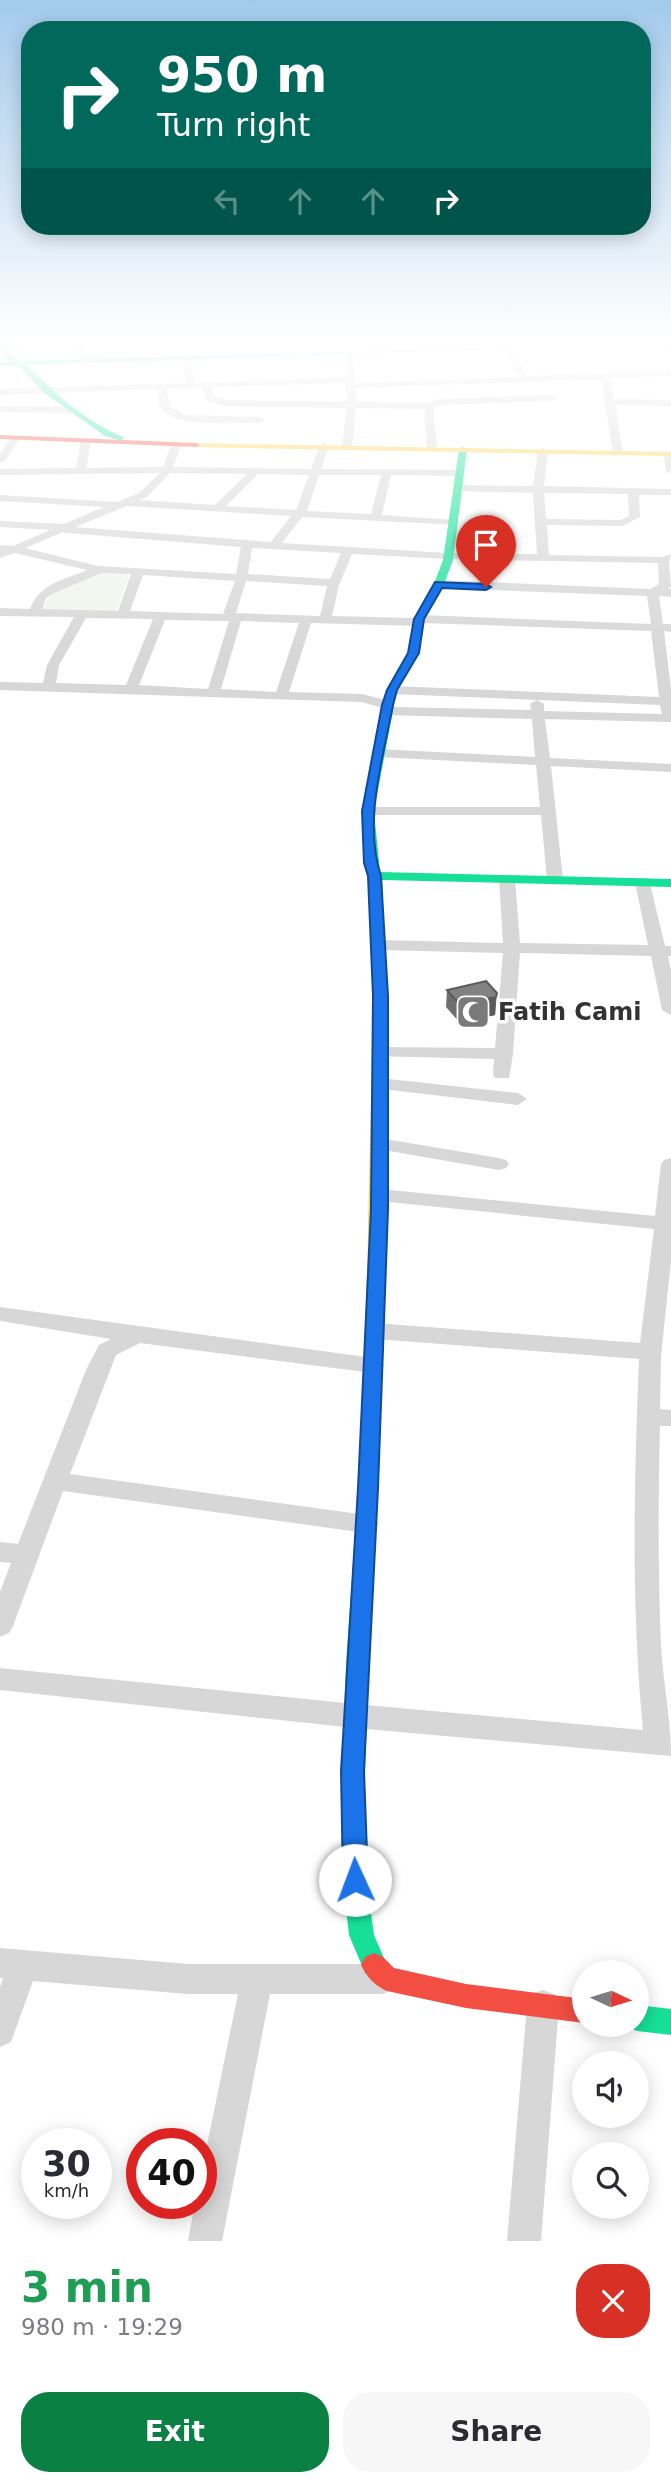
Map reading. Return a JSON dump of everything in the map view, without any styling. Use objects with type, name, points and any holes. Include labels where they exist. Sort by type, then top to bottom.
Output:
[{"type":"main road","points":[[396,448],[669,454]]},
{"type":"main road","points":[[463,449],[448,556],[439,584],[419,621],[414,653],[389,702],[368,811],[371,863],[375,876],[378,945],[379,1195],[366,1524],[352,1771],[356,1907],[367,1958],[387,1979],[466,1996],[572,2010]]},
{"type":"main road","points":[[375,876],[671,883]]},
{"type":"main road","points":[[649,2019],[671,2022]]},
{"type":"street","points":[[80,472],[85,448]]},
{"type":"street","points":[[0,555],[143,495],[165,474],[175,448]]},
{"type":"street","points":[[275,545],[303,508],[324,448]]},
{"type":"street","points":[[617,448],[618,453]]},
{"type":"street","points":[[543,451],[539,461],[537,489],[543,522],[544,558]]},
{"type":"street","points":[[669,454],[671,471]]},
{"type":"street","points":[[0,472],[386,474],[537,489],[671,492]]},
{"type":"street","points":[[14,489],[28,473]]},
{"type":"street","points":[[217,509],[254,473]]},
{"type":"street","points":[[376,518],[386,474]]},
{"type":"street","points":[[543,522],[623,523],[635,517],[633,491]]},
{"type":"street","points":[[0,498],[454,523]]},
{"type":"street","points":[[26,525],[44,500]]},
{"type":"street","points":[[0,524],[247,544],[448,556],[667,559],[666,586],[653,592]]},
{"type":"street","points":[[214,694],[247,544]]},
{"type":"street","points":[[0,548],[98,569],[334,583]]},
{"type":"street","points":[[325,619],[334,583],[348,550]]},
{"type":"street","points":[[35,612],[41,596],[48,591],[98,569]]},
{"type":"street","points":[[123,615],[138,572]]},
{"type":"street","points":[[439,584],[671,593]]},
{"type":"street","points":[[0,686],[362,698],[537,716],[669,718],[653,592]]},
{"type":"street","points":[[0,612],[671,628]]},
{"type":"street","points":[[48,688],[53,665],[82,614]]},
{"type":"street","points":[[131,689],[160,615]]},
{"type":"street","points":[[281,696],[306,619]]},
{"type":"street","points":[[389,702],[537,696],[665,701]]},
{"type":"street","points":[[537,696],[555,880]]},
{"type":"street","points":[[378,752],[670,770]]},
{"type":"street","points":[[368,811],[548,811]]},
{"type":"street","points":[[502,1074],[512,948],[507,879]]},
{"type":"street","points":[[643,883],[665,950],[671,1010]]},
{"type":"street","points":[[378,945],[665,950]]},
{"type":"street","points":[[380,1052],[504,1054]]},
{"type":"street","points":[[380,1084],[518,1099]]},
{"type":"street","points":[[379,1144],[499,1164]]},
{"type":"street","points":[[0,1679],[355,1716],[664,1744],[648,1648],[645,1516],[660,1417],[651,1352],[668,1224],[671,1164]]},
{"type":"street","points":[[379,1195],[668,1224]]},
{"type":"street","points":[[0,1314],[100,1332],[373,1365]]},
{"type":"street","points":[[374,1331],[651,1352]]},
{"type":"street","points":[[0,1626],[107,1350],[136,1335]]},
{"type":"street","points":[[56,1481],[366,1524]]},
{"type":"street","points":[[0,1552],[27,1555]]},
{"type":"street","points":[[0,2031],[12,1964],[188,1979],[387,1979]]},
{"type":"street","points":[[205,2241],[257,1978]]},
{"type":"street","points":[[524,2241],[543,2006]]},
{"type":"shaded area","points":[[100,571],[130,573],[116,612],[40,611],[52,592]]},
{"type":"building","points":[[486,981],[497,993],[496,997],[460,1005],[447,990]]},
{"type":"traffic: fast","points":[[380,1007],[375,876],[371,863],[368,811],[392,690],[413,653],[419,619],[439,584],[448,560],[463,449]]},
{"type":"traffic: fast","points":[[375,876],[671,883]]},
{"type":"traffic: fast","points":[[374,1965],[362,1935],[355,1883],[353,1816],[357,1663],[369,1464],[376,1278]]},
{"type":"traffic: fast","points":[[649,2019],[671,2022]]},
{"type":"traffic: slow","points":[[332,448],[671,454]]},
{"type":"traffic: slow","points":[[376,1278],[380,1007]]},
{"type":"traffic: jam","points":[[374,1965],[387,1979],[466,1996],[572,2009]]},
{"type":"place","name":"Fatih Cami","points":[[473,1012]]},
{"type":"route","points":[[355,1880],[352,1771],[368,1488],[379,1209],[380,996],[375,876],[371,863],[368,811],[388,705],[392,690],[414,653],[419,619],[439,584],[486,587]]}]
